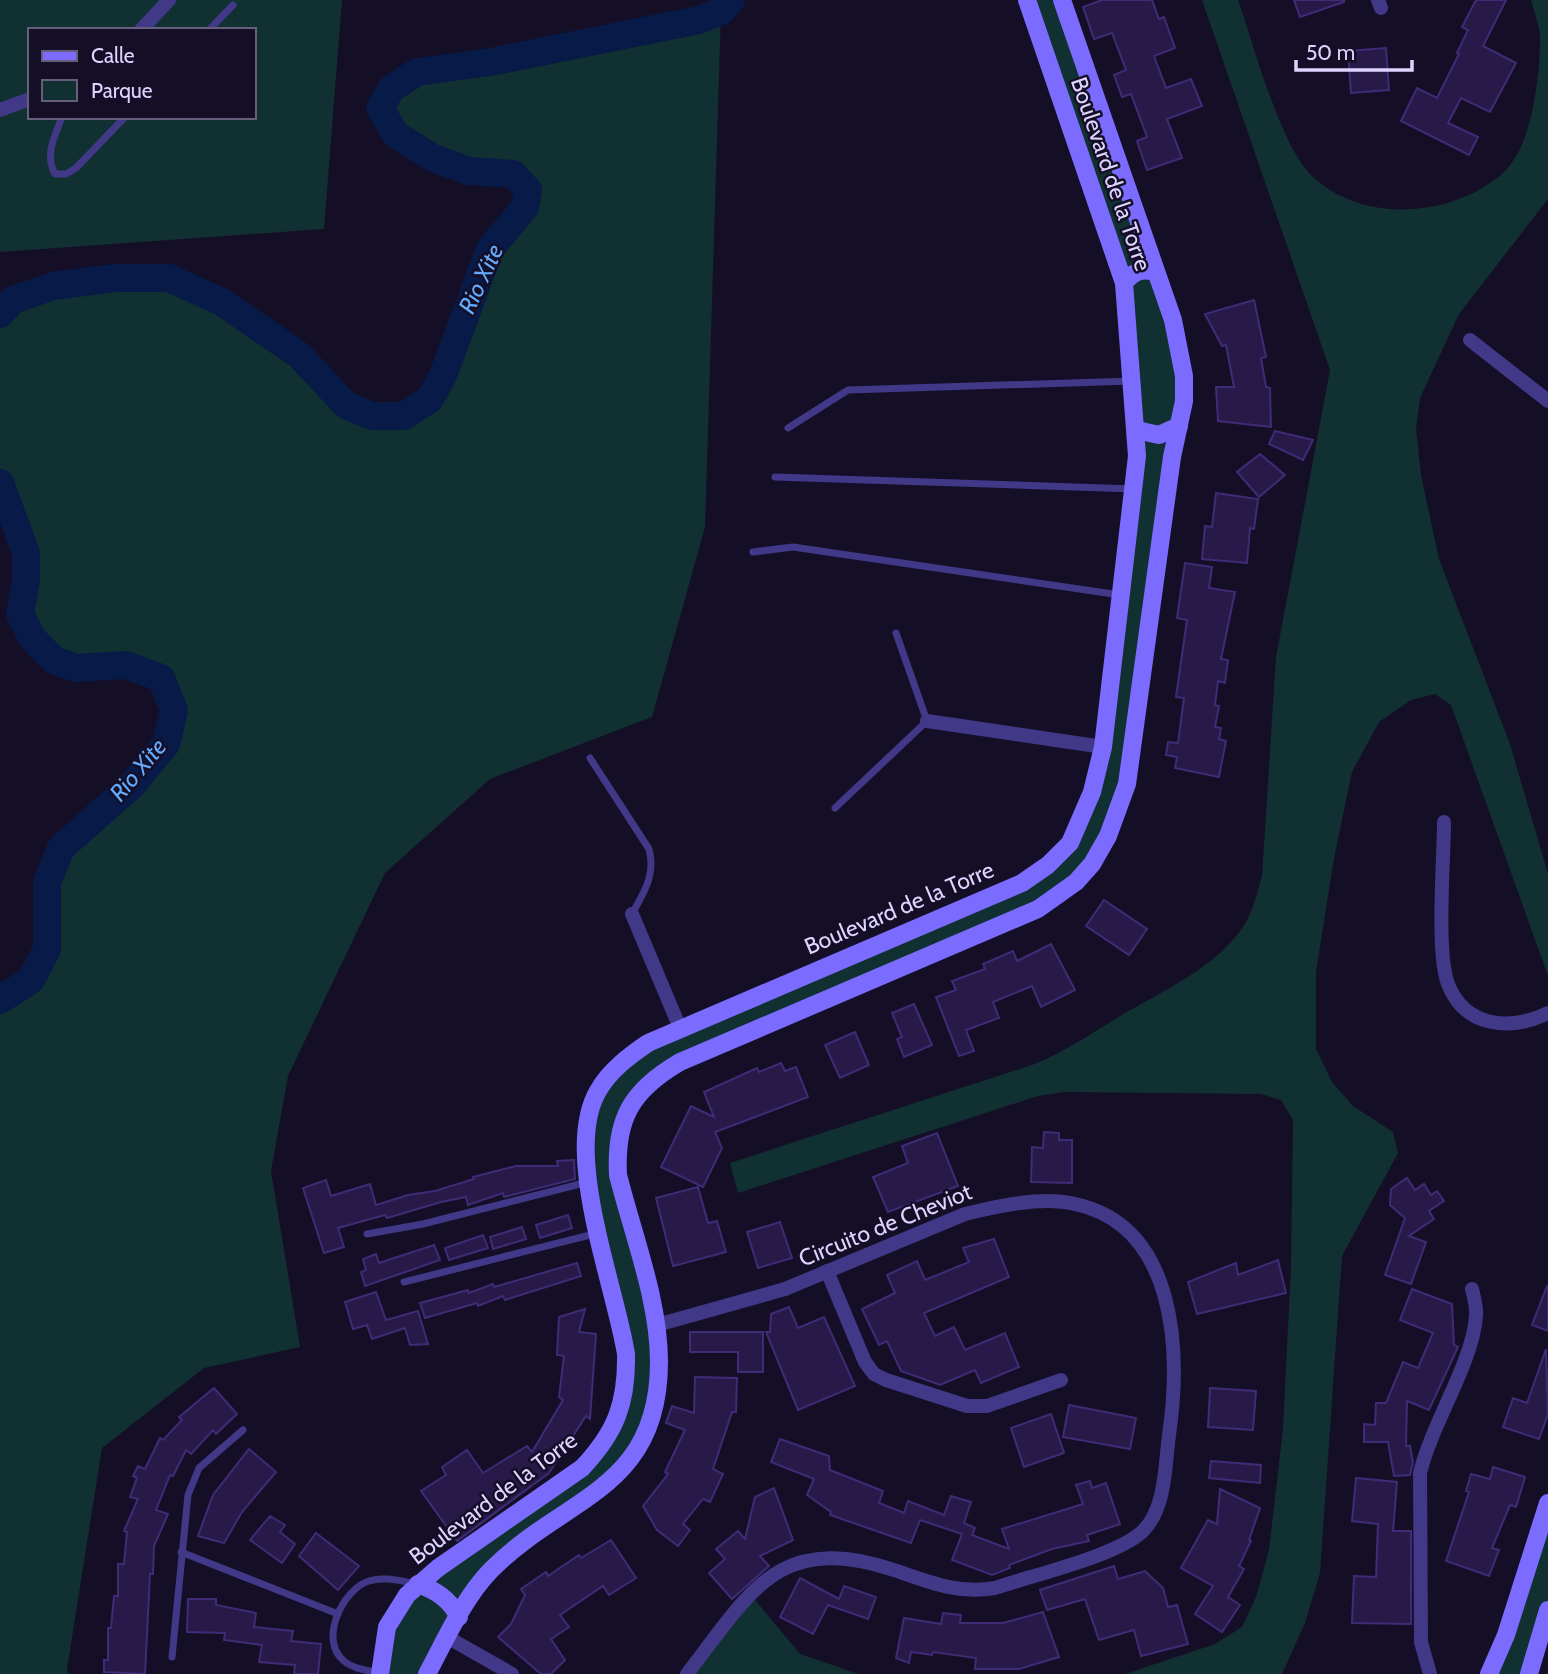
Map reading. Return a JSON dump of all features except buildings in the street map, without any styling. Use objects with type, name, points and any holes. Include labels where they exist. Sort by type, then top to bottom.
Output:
[{"type":"street","points":[[143,28],[169,0]]},
{"type":"street","name":"Boulevard de la Torre","points":[[380,1674],[387,1627],[396,1608],[418,1584],[582,1468],[610,1432],[621,1409],[627,1385],[626,1354],[584,1157],[584,1136],[598,1091],[626,1058],[680,1028],[1021,883],[1048,865],[1070,843],[1092,792],[1102,747],[1123,595],[1135,489],[1137,430],[1124,283],[1027,0]]},
{"type":"street","name":"Boulevard de la Torre","points":[[427,1674],[475,1590],[506,1557],[598,1492],[623,1469],[640,1445],[651,1421],[658,1391],[657,1325],[618,1175],[617,1151],[624,1117],[635,1096],[655,1076],[680,1062],[1038,909],[1076,882],[1108,836],[1128,784],[1184,376],[1173,320],[1062,0]]},
{"type":"street","points":[[0,110],[28,100]]},
{"type":"street","points":[[1124,283],[1132,273],[1146,269],[1155,272]]},
{"type":"street","points":[[1470,340],[1548,401]]},
{"type":"street","points":[[1137,430],[1159,435],[1179,426]]},
{"type":"street","points":[[927,721],[1102,747]]},
{"type":"street","points":[[1444,821],[1443,960],[1448,985],[1463,1007],[1482,1021],[1504,1026],[1528,1023],[1548,1013]]},
{"type":"street","points":[[632,914],[680,1028]]},
{"type":"street","name":"Circuito de Cheviot","points":[[657,1325],[767,1296],[965,1214],[996,1207],[1051,1202],[1074,1203],[1106,1214],[1130,1231],[1151,1260],[1170,1317],[1175,1346],[1173,1409],[1156,1511],[1145,1530],[1126,1544],[995,1588],[973,1592],[951,1589],[868,1561],[842,1556],[790,1566],[767,1578],[750,1594],[687,1674]]},
{"type":"street","points":[[827,1271],[864,1362],[874,1374],[886,1380],[967,1406],[987,1406],[1061,1380]]},
{"type":"street","points":[[1430,1674],[1421,1642],[1420,1473],[1425,1451],[1472,1339],[1477,1314],[1472,1289]]},
{"type":"street","points":[[1489,1674],[1506,1635],[1548,1503]]},
{"type":"street","points":[[418,1584],[439,1593],[451,1604],[458,1617]]},
{"type":"street","points":[[1528,1674],[1548,1610]]},
{"type":"street","points":[[447,1637],[512,1674]]},
{"type":"lane","points":[[211,28],[233,5]]},
{"type":"lane","points":[[61,119],[50,153],[49,163],[55,174],[66,174],[76,168],[123,119]]},
{"type":"lane","points":[[788,428],[848,390],[1132,381]]},
{"type":"lane","points":[[775,477],[1135,489]]},
{"type":"lane","points":[[753,552],[793,547],[1123,595]]},
{"type":"lane","points":[[835,808],[927,721],[896,633]]},
{"type":"lane","points":[[590,758],[649,849],[652,875],[632,914]]},
{"type":"lane","points":[[366,1234],[401,1230],[589,1182]]},
{"type":"lane","points":[[404,1282],[599,1232]]},
{"type":"lane","points":[[172,1657],[185,1508],[192,1482],[214,1453],[243,1430]]},
{"type":"lane","points":[[181,1552],[338,1614]]},
{"type":"lane","points":[[380,1674],[355,1668],[342,1660],[334,1640],[338,1614],[350,1591],[371,1580],[393,1579],[418,1584]]},
{"type":"green space","points":[[0,0],[342,0],[324,229],[0,252]]},
{"type":"green space","points":[[1027,0],[1062,0],[1184,376],[1127,784],[1076,882],[655,1076],[617,1151],[659,1360],[640,1445],[506,1557],[427,1674],[380,1674],[396,1608],[582,1468],[627,1385],[599,1232],[589,1114],[626,1058],[1048,865],[1092,792],[1135,489],[1124,283]]},
{"type":"green space","points":[[1202,0],[1238,0],[1279,119],[1300,161],[1312,176],[1332,191],[1356,202],[1381,208],[1407,209],[1459,199],[1482,188],[1503,173],[1513,161],[1528,128],[1536,89],[1540,36],[1531,0],[1548,0],[1548,199],[1459,314],[1420,398],[1416,429],[1421,475],[1439,559],[1510,744],[1548,874],[1548,976],[1451,705],[1435,694],[1411,700],[1379,722],[1352,772],[1334,858],[1316,972],[1316,1049],[1332,1082],[1353,1106],[1393,1132],[1398,1153],[1342,1256],[1320,1573],[1305,1623],[1282,1674],[1125,1674],[1215,1644],[1242,1627],[1256,1597],[1269,1550],[1283,1429],[1291,1267],[1293,1120],[1281,1100],[1261,1094],[1065,1092],[1038,1096],[738,1193],[730,1163],[1032,1065],[1056,1054],[1171,987],[1218,955],[1243,927],[1252,909],[1262,876],[1276,657],[1330,370]]},
{"type":"green space","points":[[721,11],[705,527],[652,717],[490,779],[385,873],[288,1076],[271,1171],[300,1347],[204,1368],[102,1448],[67,1669],[69,1674],[0,1674],[0,1000],[22,989],[36,974],[43,955],[52,868],[61,849],[129,788],[154,761],[170,730],[173,709],[161,678],[126,665],[76,668],[54,660],[33,639],[20,614],[26,580],[26,553],[0,483],[0,314],[13,300],[53,286],[115,278],[169,278],[222,302],[299,355],[346,405],[372,416],[404,416],[430,399],[443,375],[490,249],[525,207],[528,190],[513,174],[469,171],[433,158],[395,134],[380,108],[391,89],[417,72],[490,62],[699,20]]},
{"type":"green space","points":[[1548,1503],[1548,1610],[1529,1674],[1489,1674]]},
{"type":"green space","points":[[750,1594],[800,1654],[859,1674],[695,1674]]},
{"type":"waterway","name":"Rio Xite","points":[[0,314],[13,300],[53,286],[115,278],[169,278],[222,302],[299,355],[346,405],[372,416],[404,416],[430,399],[443,375],[490,249],[525,207],[528,190],[513,174],[469,171],[433,158],[395,134],[380,108],[391,89],[417,72],[490,62],[699,20],[721,11],[731,0]]},
{"type":"waterway","name":"Rio Xite","points":[[0,483],[26,553],[26,580],[20,614],[33,639],[54,660],[76,668],[126,665],[161,678],[174,710],[166,744],[132,785],[61,848],[47,882],[47,949],[31,980],[0,1000]]}]
